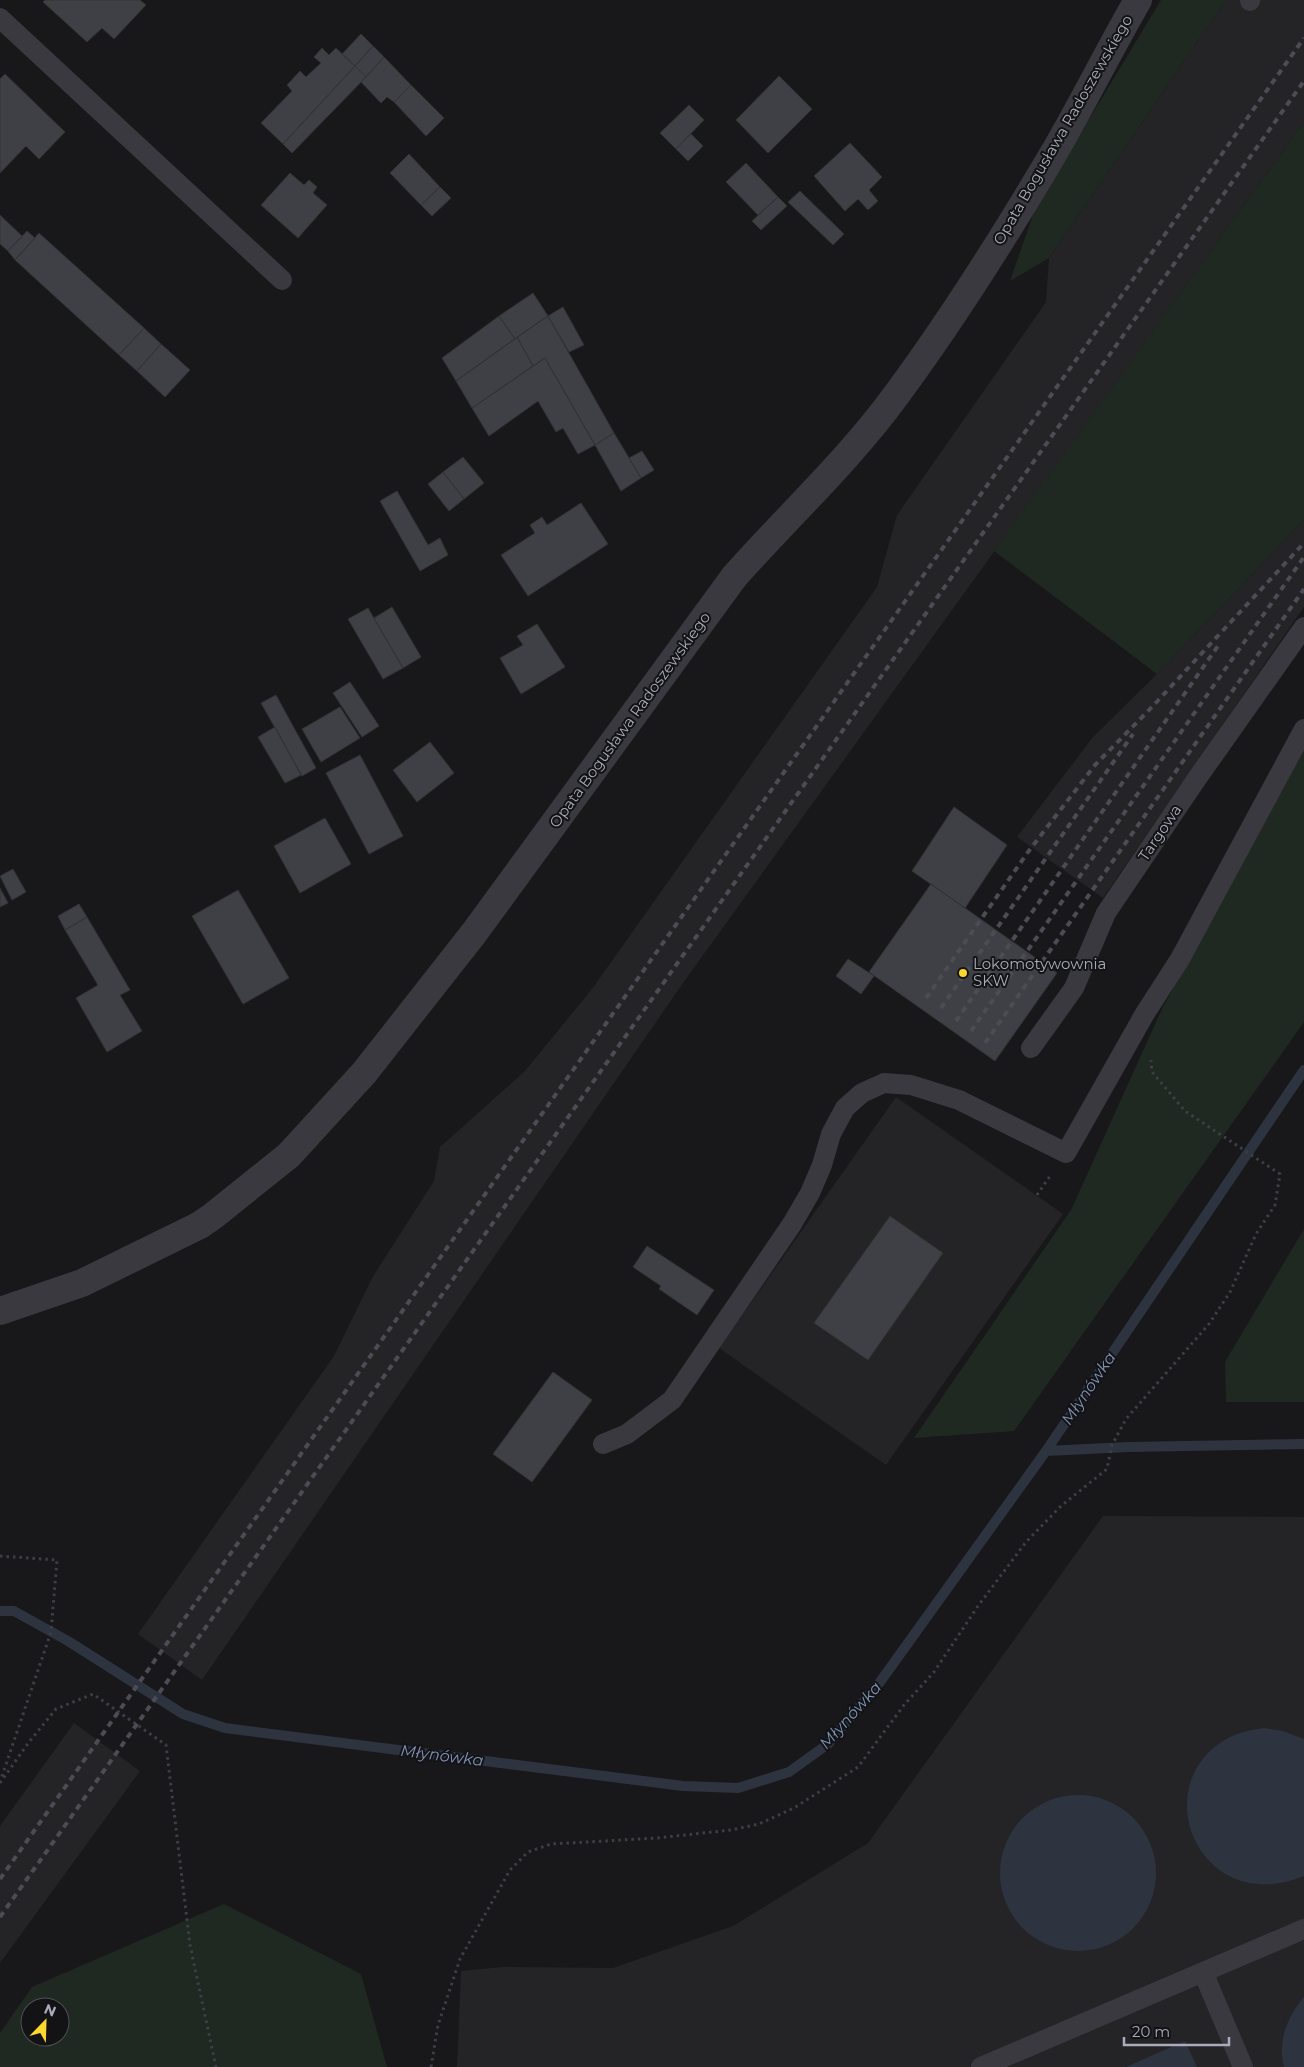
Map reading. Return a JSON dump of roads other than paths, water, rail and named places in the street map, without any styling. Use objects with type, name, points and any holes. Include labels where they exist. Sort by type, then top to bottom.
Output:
[{"type":"street","name":"Opata Bogusława Radoszewskiego","points":[[0,1311],[82,1283],[213,1216],[289,1155],[364,1073],[474,933],[734,577],[842,461],[896,395],[994,252],[1052,156],[1138,0]]},
{"type":"lane","points":[[0,18],[282,280]]},
{"type":"lane","name":"Targowa","points":[[1031,1048],[1074,988],[1106,913],[1203,769],[1304,628]]},
{"type":"lane","points":[[603,1444],[627,1434],[672,1400],[792,1224],[810,1193],[822,1165],[831,1134],[845,1108],[862,1093],[884,1084],[911,1085],[959,1100],[1066,1153],[1144,1016],[1180,959],[1304,729]]},
{"type":"lane","points":[[981,2067],[1304,1929]]},
{"type":"lane","points":[[1203,1972],[1243,2067]]},
{"type":"waterway","name":"Młynówka","points":[[0,1611],[14,1611],[68,1641],[183,1714],[225,1728],[683,1786],[738,1788],[789,1772],[828,1744],[880,1682],[1046,1451],[1304,1070]]},
{"type":"waterway","points":[[1046,1451],[1128,1447],[1304,1444]]},
{"type":"railway","points":[[0,1879],[1304,38]]},
{"type":"railway","points":[[0,1917],[1304,81]]},
{"type":"railway","points":[[926,998],[1028,852],[1095,765],[1152,707],[1304,543]]},
{"type":"railway","points":[[971,1031],[1304,557]]},
{"type":"railway","points":[[985,1043],[1304,589]]},
{"type":"railway","points":[[956,1021],[1220,643]]},
{"type":"railway","points":[[941,1008],[1133,734]]},
{"type":"place","name":"Lokomotywownia SKW","points":[[963,973]]}]
